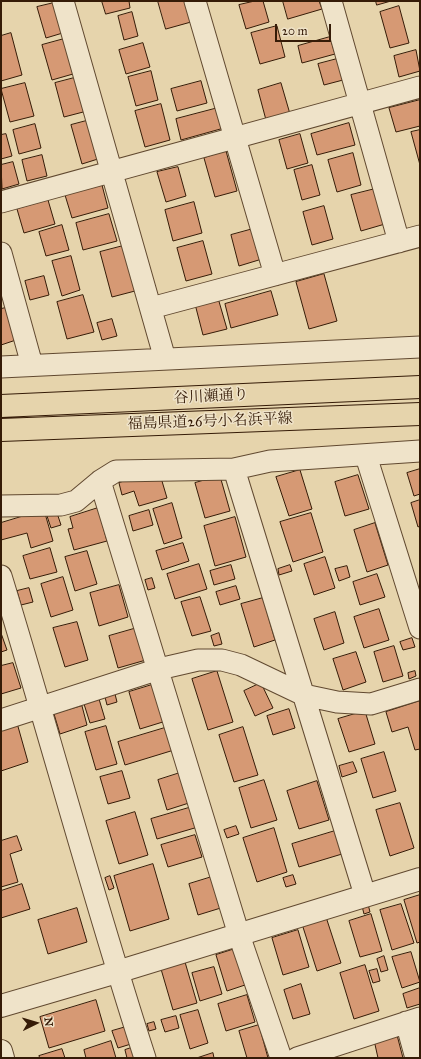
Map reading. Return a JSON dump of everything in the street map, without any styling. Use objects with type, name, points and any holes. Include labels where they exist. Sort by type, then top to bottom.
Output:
[{"type":"main road","name":"谷川瀬通り","points":[[1,406],[420,387]]},
{"type":"main road","name":"福島県道26号小名浜平線","points":[[1,430],[420,414]]},
{"type":"street","points":[[63,1],[165,359]]},
{"type":"street","points":[[195,1],[275,275]]},
{"type":"street","points":[[331,1],[399,242]]},
{"type":"street","points":[[1,202],[420,87]]},
{"type":"street","points":[[151,308],[420,236]]},
{"type":"street","points":[[1,252],[32,365]]},
{"type":"street","points":[[1,367],[420,348]]},
{"type":"street","points":[[1,506],[61,505],[76,501],[100,480],[116,471],[234,469],[270,461],[366,456],[420,451]]},
{"type":"street","points":[[366,456],[420,628]]},
{"type":"street","points":[[234,469],[365,894]]},
{"type":"street","points":[[100,480],[159,669],[239,935],[281,1058]]},
{"type":"street","points":[[1,576],[41,708],[117,972],[145,1058]]},
{"type":"street","points":[[1,720],[159,669],[198,660],[222,660],[241,665],[304,695],[337,702],[371,704],[420,689]]},
{"type":"street","points":[[1,1006],[239,935],[365,894],[420,879]]},
{"type":"street","points":[[297,1058],[413,1020],[416,1058]]},
{"type":"street","points":[[1,1051],[3,1058]]},
{"type":"building","points":[[102,1],[129,1],[130,8],[106,14]]},
{"type":"building","points":[[158,1],[185,1],[191,22],[166,29]]},
{"type":"building","points":[[255,1],[263,1],[269,22],[246,29],[239,5]]},
{"type":"building","points":[[283,1],[319,1],[322,9],[288,19]]},
{"type":"building","points":[[376,1],[391,1],[377,5]]},
{"type":"building","points":[[58,2],[66,32],[46,38],[37,7]]},
{"type":"building","points":[[399,6],[409,43],[390,48],[380,12]]},
{"type":"building","points":[[132,12],[138,36],[124,40],[118,16]]},
{"type":"building","points":[[277,26],[285,57],[260,64],[251,33]]},
{"type":"building","points":[[11,33],[22,75],[1,81],[1,36]]},
{"type":"building","points":[[330,37],[335,54],[302,63],[298,46]]},
{"type":"building","points":[[64,39],[73,74],[52,80],[42,45]]},
{"type":"building","points":[[143,43],[150,67],[126,74],[119,50]]},
{"type":"building","points":[[416,50],[420,71],[399,77],[394,56]]},
{"type":"building","points":[[337,59],[343,80],[324,85],[318,64]]},
{"type":"building","points":[[151,71],[158,100],[136,106],[128,77]]},
{"type":"building","points":[[78,77],[87,111],[64,117],[55,83]]},
{"type":"building","points":[[201,81],[207,103],[177,111],[171,89]]},
{"type":"building","points":[[25,83],[34,116],[10,122],[1,89]]},
{"type":"building","points":[[281,83],[290,114],[266,120],[258,90]]},
{"type":"building","points":[[420,100],[420,126],[396,132],[389,108]]},
{"type":"building","points":[[161,104],[170,140],[145,147],[135,111]]},
{"type":"building","points":[[218,108],[224,128],[181,140],[176,119]]},
{"type":"building","points":[[90,120],[101,158],[82,164],[71,125]]},
{"type":"building","points":[[349,123],[355,145],[317,155],[311,134]]},
{"type":"building","points":[[35,124],[41,148],[19,154],[13,130]]},
{"type":"building","points":[[420,130],[420,165],[411,132]]},
{"type":"building","points":[[6,134],[12,156],[1,159],[1,135]]},
{"type":"building","points":[[300,134],[308,163],[287,169],[279,140]]},
{"type":"building","points":[[226,151],[237,191],[215,197],[204,158]]},
{"type":"building","points":[[353,153],[361,185],[337,192],[328,160]]},
{"type":"building","points":[[42,155],[47,176],[27,181],[22,160]]},
{"type":"building","points":[[13,162],[19,184],[2,189],[1,165]]},
{"type":"building","points":[[312,165],[320,195],[302,200],[294,170]]},
{"type":"building","points":[[178,167],[186,196],[166,202],[157,172]]},
{"type":"building","points":[[102,185],[108,208],[72,218],[65,195]]},
{"type":"building","points":[[375,189],[385,224],[361,231],[351,195]]},
{"type":"building","points":[[48,200],[55,224],[24,233],[17,209]]},
{"type":"building","points":[[194,202],[202,233],[173,241],[165,210]]},
{"type":"building","points":[[324,206],[333,239],[312,245],[303,212]]},
{"type":"building","points":[[109,214],[117,241],[83,250],[76,223]]},
{"type":"building","points":[[62,225],[69,250],[46,256],[39,232]]},
{"type":"building","points":[[253,229],[262,259],[239,266],[231,235]]},
{"type":"building","points":[[203,241],[212,274],[186,281],[177,248]]},
{"type":"building","points":[[123,246],[135,291],[112,297],[100,252]]},
{"type":"building","points":[[71,256],[80,290],[62,296],[52,261]]},
{"type":"building","points":[[324,274],[337,321],[309,329],[296,282]]},
{"type":"building","points":[[44,276],[49,295],[30,300],[25,281]]},
{"type":"building","points":[[271,291],[278,315],[231,328],[225,304]]},
{"type":"building","points":[[83,295],[94,332],[67,339],[57,302]]},
{"type":"building","points":[[218,298],[227,329],[203,335],[195,304]]},
{"type":"building","points":[[10,307],[19,339],[1,345],[1,309]]},
{"type":"building","points":[[112,319],[117,336],[102,340],[97,323]]},
{"type":"building","points":[[420,469],[420,494],[414,496],[407,473]]},
{"type":"building","points":[[300,470],[312,509],[289,516],[276,477]]},
{"type":"building","points":[[159,471],[167,498],[139,506],[134,491],[122,495],[119,483]]},
{"type":"building","points":[[358,475],[369,509],[345,516],[335,482]]},
{"type":"building","points":[[220,476],[230,511],[205,518],[195,483]]},
{"type":"building","points":[[420,500],[420,526],[418,527],[411,503]]},
{"type":"building","points":[[172,503],[182,538],[164,544],[153,509]]},
{"type":"building","points":[[55,507],[61,525],[51,528],[45,510]]},
{"type":"building","points":[[98,508],[107,541],[74,550],[68,529],[73,528],[70,517]]},
{"type":"building","points":[[44,510],[53,541],[31,548],[27,533],[1,540],[1,523]]},
{"type":"building","points":[[149,510],[153,525],[133,531],[129,516]]},
{"type":"building","points":[[311,513],[323,552],[293,562],[280,522]]},
{"type":"building","points":[[235,517],[246,557],[215,566],[204,526]]},
{"type":"building","points":[[375,523],[388,565],[367,572],[354,530]]},
{"type":"building","points":[[183,543],[189,561],[162,570],[156,551]]},
{"type":"building","points":[[50,548],[57,572],[30,579],[23,556]]},
{"type":"building","points":[[87,551],[97,584],[75,591],[65,557]]},
{"type":"building","points":[[325,557],[335,588],[314,595],[304,564]]},
{"type":"building","points":[[199,564],[207,589],[175,599],[167,574]]},
{"type":"building","points":[[231,565],[235,579],[214,585],[210,571]]},
{"type":"building","points":[[290,565],[292,571],[279,575],[278,569]]},
{"type":"building","points":[[347,566],[350,577],[339,581],[335,569]]},
{"type":"building","points":[[377,574],[385,597],[360,605],[353,582]]},
{"type":"building","points":[[63,577],[73,610],[51,617],[41,584]]},
{"type":"building","points":[[152,578],[155,588],[148,590],[145,580]]},
{"type":"building","points":[[119,585],[128,617],[99,626],[90,593]]},
{"type":"building","points":[[236,586],[240,599],[220,605],[216,592]]},
{"type":"building","points":[[29,588],[33,602],[21,605],[17,591]]},
{"type":"building","points":[[200,597],[211,631],[192,636],[181,602]]},
{"type":"building","points":[[263,598],[275,640],[254,647],[241,604]]},
{"type":"building","points":[[379,609],[389,640],[364,648],[354,617]]},
{"type":"building","points":[[335,612],[344,643],[324,650],[314,619]]},
{"type":"building","points":[[77,622],[88,660],[65,667],[53,628]]},
{"type":"building","points":[[137,628],[146,660],[118,668],[109,636]]},
{"type":"building","points":[[1,633],[7,650],[1,652]]},
{"type":"building","points":[[219,633],[222,644],[214,646],[211,636]]},
{"type":"building","points":[[412,638],[415,647],[403,650],[400,642]]},
{"type":"building","points":[[394,646],[403,676],[383,682],[374,652]]},
{"type":"building","points":[[356,652],[366,682],[343,690],[333,659]]},
{"type":"building","points":[[13,663],[21,688],[1,694],[1,666]]},
{"type":"building","points":[[217,671],[233,722],[208,730],[192,679]]},
{"type":"building","points":[[415,671],[416,676],[409,679],[408,673]]},
{"type":"building","points":[[261,683],[273,708],[255,716],[244,691]]},
{"type":"building","points":[[155,684],[166,721],[140,729],[129,692]]},
{"type":"building","points":[[115,694],[117,702],[107,705],[105,697]]},
{"type":"building","points":[[99,699],[105,719],[90,723],[84,704]]},
{"type":"building","points":[[420,701],[420,749],[415,750],[408,727],[392,732],[386,712]]},
{"type":"building","points":[[82,706],[87,725],[60,734],[54,714]]},
{"type":"building","points":[[289,709],[295,728],[273,735],[267,716]]},
{"type":"building","points":[[365,711],[375,744],[349,752],[338,719]]},
{"type":"building","points":[[17,723],[28,762],[1,771],[1,728]]},
{"type":"building","points":[[106,726],[117,764],[96,770],[85,732]]},
{"type":"building","points":[[168,727],[174,750],[125,765],[118,742]]},
{"type":"building","points":[[243,727],[258,775],[234,782],[219,735]]},
{"type":"building","points":[[384,752],[396,791],[373,798],[361,759]]},
{"type":"building","points":[[353,762],[357,772],[342,777],[339,766]]},
{"type":"building","points":[[122,771],[130,798],[108,804],[100,777]]},
{"type":"building","points":[[183,772],[192,802],[167,810],[158,780]]},
{"type":"building","points":[[264,780],[277,820],[251,828],[239,788]]},
{"type":"building","points":[[317,781],[329,820],[299,829],[287,791]]},
{"type":"building","points":[[400,803],[414,848],[390,856],[376,810]]},
{"type":"building","points":[[192,807],[198,827],[157,839],[151,819]]},
{"type":"building","points":[[135,812],[148,855],[119,864],[106,821]]},
{"type":"building","points":[[236,826],[239,834],[227,838],[224,830]]},
{"type":"building","points":[[274,828],[287,872],[257,882],[243,838]]},
{"type":"building","points":[[335,831],[342,854],[299,867],[292,844]]},
{"type":"building","points":[[195,835],[202,857],[168,867],[161,845]]},
{"type":"building","points":[[17,836],[22,850],[10,854],[18,882],[1,887],[1,841]]},
{"type":"building","points":[[153,864],[169,919],[130,931],[114,876]]},
{"type":"building","points":[[293,875],[296,884],[286,887],[283,878]]},
{"type":"building","points":[[110,876],[114,888],[109,890],[105,878]]},
{"type":"building","points":[[215,876],[224,907],[198,915],[189,884]]},
{"type":"building","points":[[22,884],[30,909],[1,918],[1,891]]},
{"type":"building","points":[[420,895],[420,942],[417,943],[404,900]]},
{"type":"building","points":[[368,904],[370,912],[364,914],[362,906]]},
{"type":"building","points":[[401,904],[414,943],[392,950],[380,910]]},
{"type":"building","points":[[77,908],[87,942],[48,954],[38,920]]},
{"type":"building","points":[[371,914],[382,951],[360,957],[349,921]]},
{"type":"building","points":[[326,917],[341,963],[317,971],[302,924]]},
{"type":"building","points":[[298,930],[309,967],[283,975],[272,938]]},
{"type":"building","points":[[235,949],[245,985],[227,991],[216,955]]},
{"type":"building","points":[[411,952],[420,982],[402,988],[392,957]]},
{"type":"building","points":[[384,956],[388,970],[381,972],[377,959]]},
{"type":"building","points":[[185,962],[197,1003],[173,1010],[161,969]]},
{"type":"building","points":[[365,965],[379,1011],[354,1019],[340,973]]},
{"type":"building","points":[[214,967],[222,994],[200,1001],[192,973]]},
{"type":"building","points":[[377,969],[380,981],[373,983],[369,971]]},
{"type":"building","points":[[301,984],[310,1014],[293,1019],[284,990]]},
{"type":"building","points":[[420,988],[420,1004],[407,1008],[403,994]]},
{"type":"building","points":[[247,995],[255,1022],[226,1031],[218,1004]]},
{"type":"building","points":[[96,1000],[105,1031],[49,1048],[40,1017]]},
{"type":"building","points":[[198,1010],[208,1043],[190,1049],[180,1015]]},
{"type":"building","points":[[176,1016],[179,1028],[165,1032],[161,1020]]},
{"type":"building","points":[[154,1022],[156,1029],[149,1031],[147,1024]]},
{"type":"building","points":[[259,1025],[268,1058],[247,1058],[239,1031]]},
{"type":"building","points":[[126,1027],[131,1044],[118,1048],[112,1031]]},
{"type":"building","points":[[397,1035],[403,1058],[378,1058],[374,1040]]},
{"type":"building","points":[[111,1041],[116,1058],[86,1058],[84,1050]]},
{"type":"building","points":[[134,1047],[137,1058],[127,1058],[125,1050]]},
{"type":"building","points":[[62,1049],[65,1058],[40,1058],[39,1056]]},
{"type":"building","points":[[213,1053],[214,1058],[197,1058]]}]
